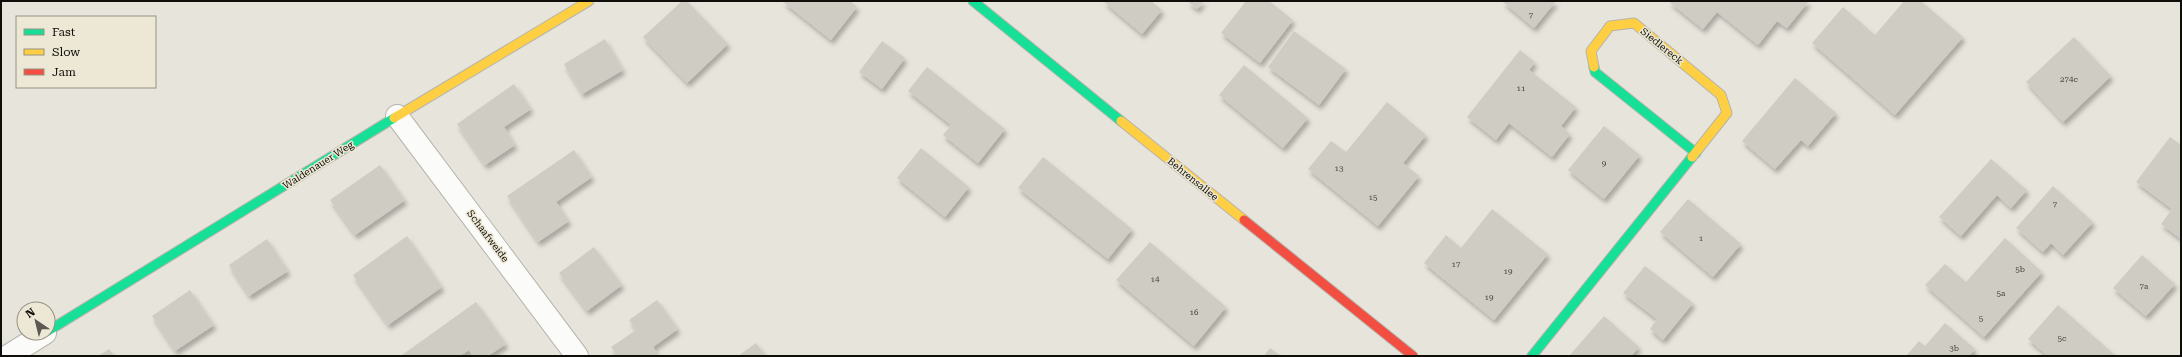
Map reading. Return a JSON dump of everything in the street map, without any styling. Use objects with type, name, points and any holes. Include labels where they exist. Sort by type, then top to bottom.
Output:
[{"type":"street","name":"Waldenauer Weg","points":[[56,326],[397,116],[589,1]]},
{"type":"street","name":"Behrensallee","points":[[973,1],[1413,356]]},
{"type":"street","name":"Siedlereck","points":[[1532,356],[1696,153],[1727,112],[1721,95],[1634,23],[1610,26],[1591,51],[1595,72],[1696,153]]},
{"type":"street","name":"Schaafweide","points":[[397,116],[577,356]]},
{"type":"street","points":[[8,356],[32,341]]},
{"type":"building","points":[[682,1],[687,1],[728,44],[687,83],[643,37]]},
{"type":"building","points":[[782,1],[850,1],[857,7],[831,40]]},
{"type":"building","points":[[1103,1],[1151,1],[1162,10],[1142,34]]},
{"type":"building","points":[[1187,1],[1204,1],[1197,9]]},
{"type":"building","points":[[1246,1],[1269,1],[1293,20],[1260,63],[1221,33]]},
{"type":"building","points":[[1502,1],[1556,1],[1534,28]]},
{"type":"building","points":[[1668,1],[1809,1],[1787,28],[1777,21],[1758,45],[1717,12],[1703,29]]},
{"type":"building","points":[[1904,1],[1921,1],[1963,37],[1895,115],[1812,43],[1843,7],[1875,35]]},
{"type":"building","points":[[1294,31],[1346,69],[1319,105],[1268,67]]},
{"type":"building","points":[[2074,37],[2111,76],[2063,122],[2026,82]]},
{"type":"building","points":[[605,39],[623,70],[582,94],[564,64]]},
{"type":"building","points":[[882,41],[905,58],[882,89],[859,72]]},
{"type":"building","points":[[1520,50],[1535,62],[1529,70],[1576,107],[1561,126],[1570,134],[1552,157],[1509,123],[1496,140],[1467,117]]},
{"type":"building","points":[[1244,65],[1308,118],[1283,148],[1219,95]]},
{"type":"building","points":[[927,67],[1005,129],[978,163],[943,135],[951,125],[908,91]]},
{"type":"building","points":[[1795,78],[1836,113],[1808,146],[1801,140],[1775,169],[1742,141]]},
{"type":"building","points":[[514,84],[531,109],[504,127],[515,145],[485,165],[457,124]]},
{"type":"building","points":[[1387,102],[1426,135],[1403,163],[1419,176],[1378,226],[1308,169],[1331,141],[1346,152]]},
{"type":"building","points":[[1604,126],[1640,155],[1604,199],[1568,170]]},
{"type":"building","points":[[2170,137],[2181,145],[2181,239],[2161,224],[2172,209],[2136,182]]},
{"type":"building","points":[[921,148],[969,187],[945,217],[897,178]]},
{"type":"building","points":[[574,150],[592,177],[556,202],[569,221],[538,242],[507,196]]},
{"type":"building","points":[[1043,157],[1132,229],[1108,259],[1018,188]]},
{"type":"building","points":[[1991,159],[2027,190],[2011,208],[1997,195],[1961,236],[1939,217]]},
{"type":"building","points":[[380,165],[405,200],[355,235],[330,200]]},
{"type":"building","points":[[2053,186],[2093,222],[2063,255],[2051,243],[2043,252],[2016,228]]},
{"type":"building","points":[[1688,199],[1741,244],[1713,277],[1660,232]]},
{"type":"building","points":[[1492,209],[1548,254],[1494,320],[1424,263],[1446,235],[1461,248]]},
{"type":"building","points":[[407,236],[442,287],[388,325],[353,275]]},
{"type":"building","points":[[2005,238],[2042,272],[1984,337],[1925,285],[1945,264],[1966,282]]},
{"type":"building","points":[[267,239],[288,271],[249,296],[229,265]]},
{"type":"building","points":[[1150,242],[1226,307],[1194,346],[1116,280]]},
{"type":"building","points":[[594,247],[622,285],[587,311],[559,273]]},
{"type":"building","points":[[2142,255],[2175,284],[2146,316],[2113,288]]},
{"type":"building","points":[[1645,266],[1693,303],[1663,340],[1650,329],[1657,319],[1623,293]]},
{"type":"building","points":[[190,290],[214,325],[175,351],[152,316]]},
{"type":"building","points":[[657,300],[678,329],[653,347],[659,356],[618,356],[611,347],[636,330],[629,320]]},
{"type":"building","points":[[476,302],[506,344],[488,356],[473,356],[469,350],[460,356],[402,355]]},
{"type":"building","points":[[2058,305],[2116,356],[2048,356],[2028,339]]},
{"type":"building","points":[[1604,316],[1639,347],[1631,356],[1569,356]]},
{"type":"building","points":[[1945,323],[1975,349],[1969,356],[1906,356],[1919,341],[1925,346]]},
{"type":"building","points":[[756,343],[766,356],[738,356]]},
{"type":"building","points":[[1270,348],[1281,356],[1264,356]]},
{"type":"building","points":[[109,349],[114,356],[98,356]]},
{"type":"traffic: fast","points":[[973,1],[1121,121]]},
{"type":"traffic: fast","points":[[1594,67],[1595,72],[1696,153]]},
{"type":"traffic: fast","points":[[56,326],[394,118]]},
{"type":"traffic: fast","points":[[1532,356],[1692,157]]},
{"type":"traffic: slow","points":[[394,118],[589,1]]},
{"type":"traffic: slow","points":[[1594,67],[1591,51],[1610,26],[1634,23],[1721,95],[1727,113],[1692,157]]},
{"type":"traffic: slow","points":[[1121,121],[1244,220]]},
{"type":"traffic: jam","points":[[1244,220],[1413,356]]}]
